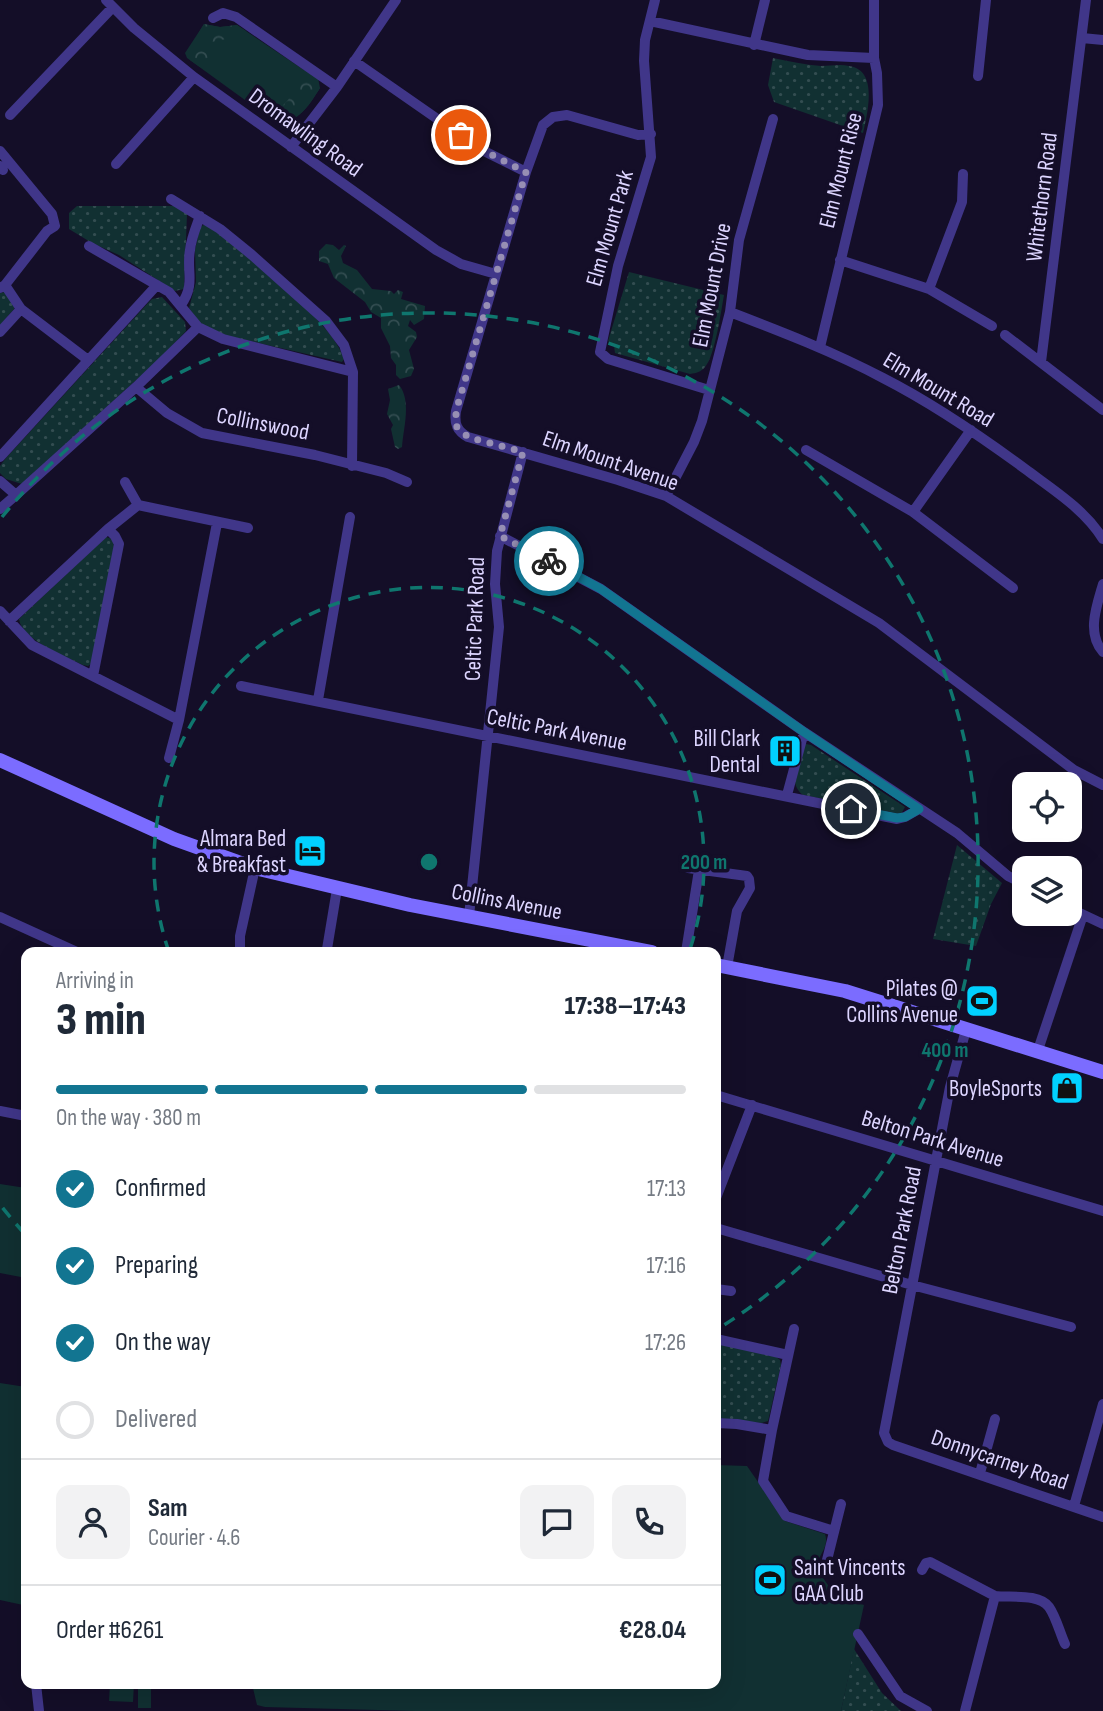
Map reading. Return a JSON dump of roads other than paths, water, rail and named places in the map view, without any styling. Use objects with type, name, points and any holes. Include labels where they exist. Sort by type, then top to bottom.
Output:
[{"type":"main road","name":"Collins Avenue","points":[[0,760],[174,839],[255,869],[337,889],[627,947]]},
{"type":"main road","points":[[722,966],[845,991],[1103,1072]]},
{"type":"street","points":[[291,147],[337,87],[396,0]]},
{"type":"street","name":"Elm Mount Park","points":[[655,0],[645,40],[644,61],[651,157],[618,265],[600,352],[608,359],[709,390]]},
{"type":"street","points":[[754,45],[765,0]]},
{"type":"street","name":"Elm Mount Rise","points":[[820,347],[878,105],[874,58],[874,0]]},
{"type":"street","points":[[978,76],[986,0]]},
{"type":"street","name":"Whitethorn Road","points":[[1041,362],[1086,0]]},
{"type":"street","points":[[10,115],[109,4]]},
{"type":"street","name":"Dromawling Road","points":[[109,4],[194,77],[436,250],[461,264],[496,274]]},
{"type":"street","points":[[213,18],[223,13],[236,17],[337,87]]},
{"type":"street","points":[[650,21],[808,55],[874,58]]},
{"type":"street","points":[[1082,38],[1103,40]]},
{"type":"street","points":[[354,61],[482,150],[526,172]]},
{"type":"street","points":[[117,164],[194,77]]},
{"type":"street","name":"Elm Mount Avenue","points":[[651,134],[638,135],[567,115],[553,117],[543,125],[526,172],[455,420],[459,431],[468,437],[666,496],[878,623],[1074,770],[1103,785]]},
{"type":"street","name":"Elm Mount Drive","points":[[666,496],[694,443],[709,390],[730,312],[739,240],[772,118]]},
{"type":"street","points":[[0,151],[52,214],[55,226],[47,231],[2,287],[21,309],[88,360]]},
{"type":"street","points":[[929,289],[961,202],[963,174]]},
{"type":"street","points":[[170,199],[231,237],[326,321],[344,345],[353,372],[352,466]]},
{"type":"street","points":[[181,304],[191,284],[190,250],[200,216]]},
{"type":"street","points":[[89,246],[111,252],[175,297],[205,333],[353,372]]},
{"type":"street","points":[[840,260],[929,289],[992,326]]},
{"type":"street","points":[[0,457],[157,285]]},
{"type":"street","points":[[0,332],[21,309]]},
{"type":"street","name":"Elm Mount Road","points":[[730,312],[820,347],[885,379],[971,430],[1066,500],[1090,520],[1103,539]]},
{"type":"street","points":[[0,509],[136,387],[198,327]]},
{"type":"street","points":[[1005,335],[1103,410]]},
{"type":"street","name":"Collinswood","points":[[136,387],[167,412],[202,432],[314,455],[386,473],[407,482]]},
{"type":"street","points":[[913,513],[971,430]]},
{"type":"street","points":[[806,450],[913,513],[1013,588]]},
{"type":"street","name":"Celtic Park Road","points":[[469,916],[499,627],[495,584],[497,551],[523,452]]},
{"type":"street","points":[[0,481],[16,495]]},
{"type":"street","points":[[125,482],[138,505],[248,528]]},
{"type":"street","points":[[9,621],[108,529],[138,505]]},
{"type":"street","points":[[318,700],[350,517]]},
{"type":"street","points":[[169,758],[179,720],[217,523]]},
{"type":"street","points":[[93,676],[119,544],[108,529]]},
{"type":"street","points":[[500,536],[601,589],[804,732],[957,833],[1012,878]]},
{"type":"street","points":[[1103,584],[1093,627],[1095,639],[1103,652]]},
{"type":"street","points":[[0,611],[32,645],[179,720]]},
{"type":"street","name":"Celtic Park Avenue","points":[[242,686],[897,818],[905,817],[919,809]]},
{"type":"street","points":[[787,796],[804,732]]},
{"type":"street","points":[[240,947],[255,869]]},
{"type":"street","points":[[686,947],[693,869],[747,876],[751,883],[737,911],[722,966]]},
{"type":"street","points":[[327,947],[337,889]]},
{"type":"street","points":[[1037,1053],[1083,915],[1103,924]]},
{"type":"street","points":[[0,917],[67,947]]},
{"type":"street","name":"Belton Park Road","points":[[885,1438],[884,1427],[950,1087],[966,1030]]},
{"type":"street","name":"Belton Park Avenue","points":[[721,1096],[1103,1212]]},
{"type":"street","points":[[721,1185],[752,1105]]},
{"type":"street","points":[[0,1111],[21,1114]]},
{"type":"street","points":[[721,1229],[912,1286],[1071,1327]]},
{"type":"street","points":[[721,1290],[731,1291]]},
{"type":"street","points":[[794,1329],[763,1481],[786,1516],[834,1531]]},
{"type":"street","points":[[721,1340],[788,1355]]},
{"type":"street","points":[[1074,1506],[1103,1404]]},
{"type":"street","points":[[980,1473],[995,1419]]},
{"type":"street","points":[[721,1423],[772,1430]]},
{"type":"street","name":"Donnycarney Road","points":[[885,1438],[893,1445],[1103,1517]]},
{"type":"street","points":[[826,1564],[841,1504]]},
{"type":"street","points":[[922,1570],[926,1563],[930,1562],[995,1596],[1036,1599],[1043,1602],[1049,1606],[1065,1644]]},
{"type":"street","points":[[965,1711],[995,1596]]},
{"type":"street","points":[[858,1634],[900,1696],[927,1711]]},
{"type":"street","points":[[37,1689],[39,1711]]},
{"type":"place","name":"Bill Clark Dental","points":[[785,751]]},
{"type":"place","name":"Almara Bed & Breakfast","points":[[310,851]]},
{"type":"place","name":"Pilates @ Collins Avenue","points":[[982,1001]]},
{"type":"place","name":"BoyleSports","points":[[1067,1088]]},
{"type":"place","name":"Saint Vincents GAA Club","points":[[770,1580]]}]
